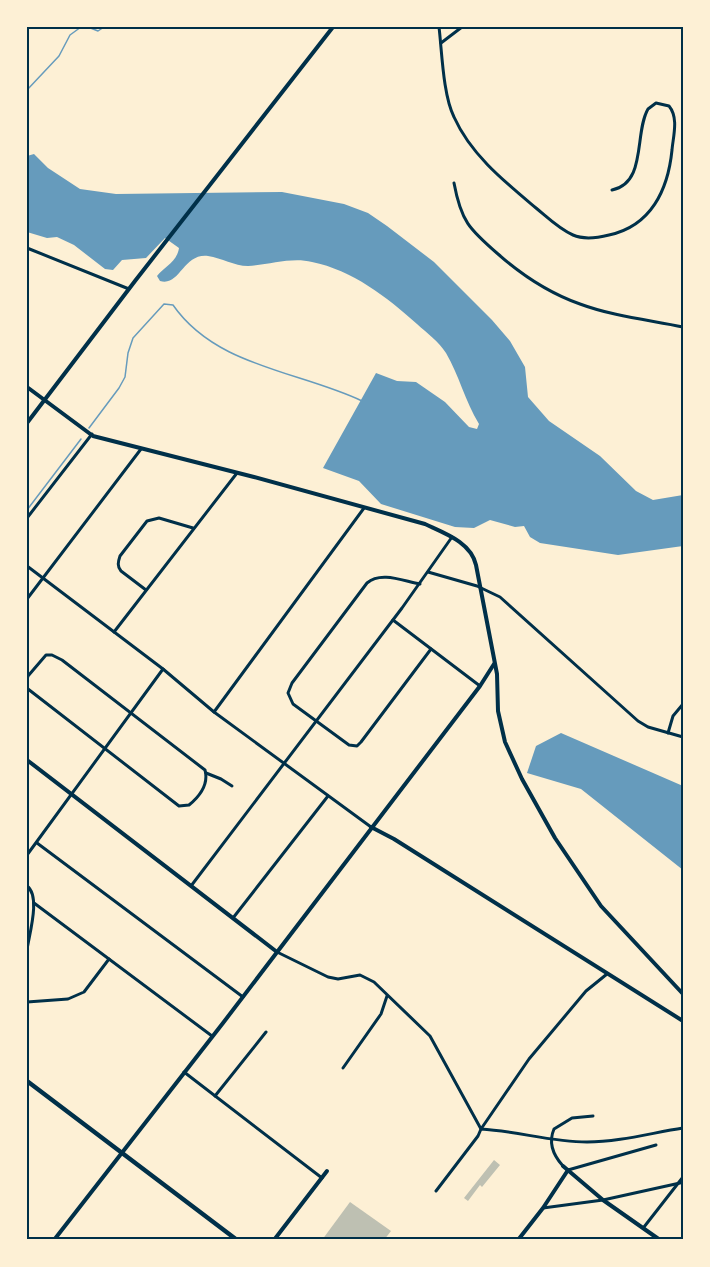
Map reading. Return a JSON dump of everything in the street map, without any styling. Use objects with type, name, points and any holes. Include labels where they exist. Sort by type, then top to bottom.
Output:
[{"type":"main road","points":[[27,1081],[237,1240]]},
{"type":"street","points":[[27,423],[129,288],[333,27]]},
{"type":"street","points":[[439,27],[451,109],[466,137],[485,162],[506,183],[553,222],[579,237],[606,236],[623,231],[642,219],[657,203],[666,182],[671,158],[675,118],[669,106],[660,103],[648,108],[634,172],[624,186],[612,190]]},
{"type":"street","points":[[441,43],[462,27]]},
{"type":"street","points":[[454,183],[458,207],[468,224],[481,239],[537,284],[582,305],[683,327]]},
{"type":"street","points":[[27,248],[129,288]]},
{"type":"street","points":[[27,387],[92,434],[425,524],[452,537],[472,553],[477,565],[479,587],[498,684],[498,711],[505,742],[522,779],[555,838],[601,906],[683,994]]},
{"type":"street","points":[[27,518],[92,434]]},
{"type":"street","points":[[27,599],[141,449]]},
{"type":"street","points":[[114,632],[237,473]]},
{"type":"street","points":[[214,712],[365,506]]},
{"type":"street","points":[[146,590],[121,571],[118,562],[147,520],[159,518],[193,528]]},
{"type":"street","points":[[191,886],[285,765],[420,584],[452,537]]},
{"type":"street","points":[[27,566],[163,669],[214,712],[371,827],[394,839],[683,1021]]},
{"type":"street","points":[[428,573],[479,587],[500,597],[642,724],[683,737]]},
{"type":"street","points":[[420,584],[381,576],[373,578],[289,687],[288,693],[294,704],[350,745],[357,746],[431,649]]},
{"type":"street","points":[[393,620],[480,686]]},
{"type":"street","points":[[27,680],[46,655],[62,660],[205,770],[207,780],[205,786],[189,805],[179,806],[27,687]]},
{"type":"street","points":[[54,1240],[243,997],[480,686],[494,663]]},
{"type":"street","points":[[27,855],[163,669]]},
{"type":"street","points":[[668,733],[673,716],[683,704]]},
{"type":"street","points":[[27,760],[277,952],[328,977],[364,976],[374,982],[430,1036],[481,1129]]},
{"type":"street","points":[[206,773],[232,786]]},
{"type":"street","points":[[234,918],[328,796]]},
{"type":"street","points":[[37,843],[243,997]]},
{"type":"street","points":[[27,886],[32,890],[34,903],[27,950]]},
{"type":"street","points":[[34,903],[212,1036]]},
{"type":"street","points":[[27,1002],[68,999],[84,992],[110,959]]},
{"type":"street","points":[[436,1191],[478,1136],[529,1059],[586,991],[607,974]]},
{"type":"street","points":[[343,1068],[381,1014],[387,996]]},
{"type":"street","points":[[215,1096],[266,1032]]},
{"type":"street","points":[[184,1072],[322,1178]]},
{"type":"street","points":[[593,1116],[567,1119],[554,1129],[550,1139],[555,1154],[563,1166],[603,1200],[660,1240]]},
{"type":"street","points":[[481,1129],[511,1131],[550,1139],[599,1142],[683,1128]]},
{"type":"street","points":[[518,1240],[568,1170],[656,1144]]},
{"type":"street","points":[[274,1240],[327,1171]]},
{"type":"street","points":[[644,1227],[683,1177]]},
{"type":"street","points":[[543,1208],[603,1200],[680,1183]]},
{"type":"water","points":[[34,154],[48,168],[80,189],[116,194],[282,192],[344,204],[368,213],[434,262],[492,320],[510,341],[525,367],[528,397],[549,421],[600,456],[636,491],[653,500],[683,495],[683,546],[618,555],[540,543],[530,537],[524,526],[515,527],[490,520],[474,528],[455,527],[381,504],[359,481],[323,468],[376,373],[397,381],[416,382],[445,402],[469,427],[477,429],[479,424],[451,361],[436,341],[394,304],[368,286],[341,271],[312,262],[288,261],[248,266],[200,256],[193,259],[172,279],[167,282],[160,281],[157,276],[173,261],[179,248],[165,238],[146,258],[122,260],[113,270],[105,269],[74,245],[57,237],[47,238],[27,232],[27,156]]},
{"type":"water","points":[[561,733],[683,786],[683,870],[581,789],[527,773],[536,746]]},
{"type":"building","points":[[494,1160],[500,1165],[468,1201],[464,1198]]},
{"type":"building","points":[[350,1202],[391,1231],[384,1240],[322,1240]]},
{"type":"waterway","points":[[27,90],[59,56],[70,35],[81,27]]},
{"type":"waterway","points":[[88,27],[98,31],[104,27]]},
{"type":"waterway","points":[[89,428],[125,377],[128,353],[133,338],[164,304],[173,305],[191,326],[212,342],[235,355],[362,401]]},
{"type":"waterway","points":[[27,510],[81,439]]}]
